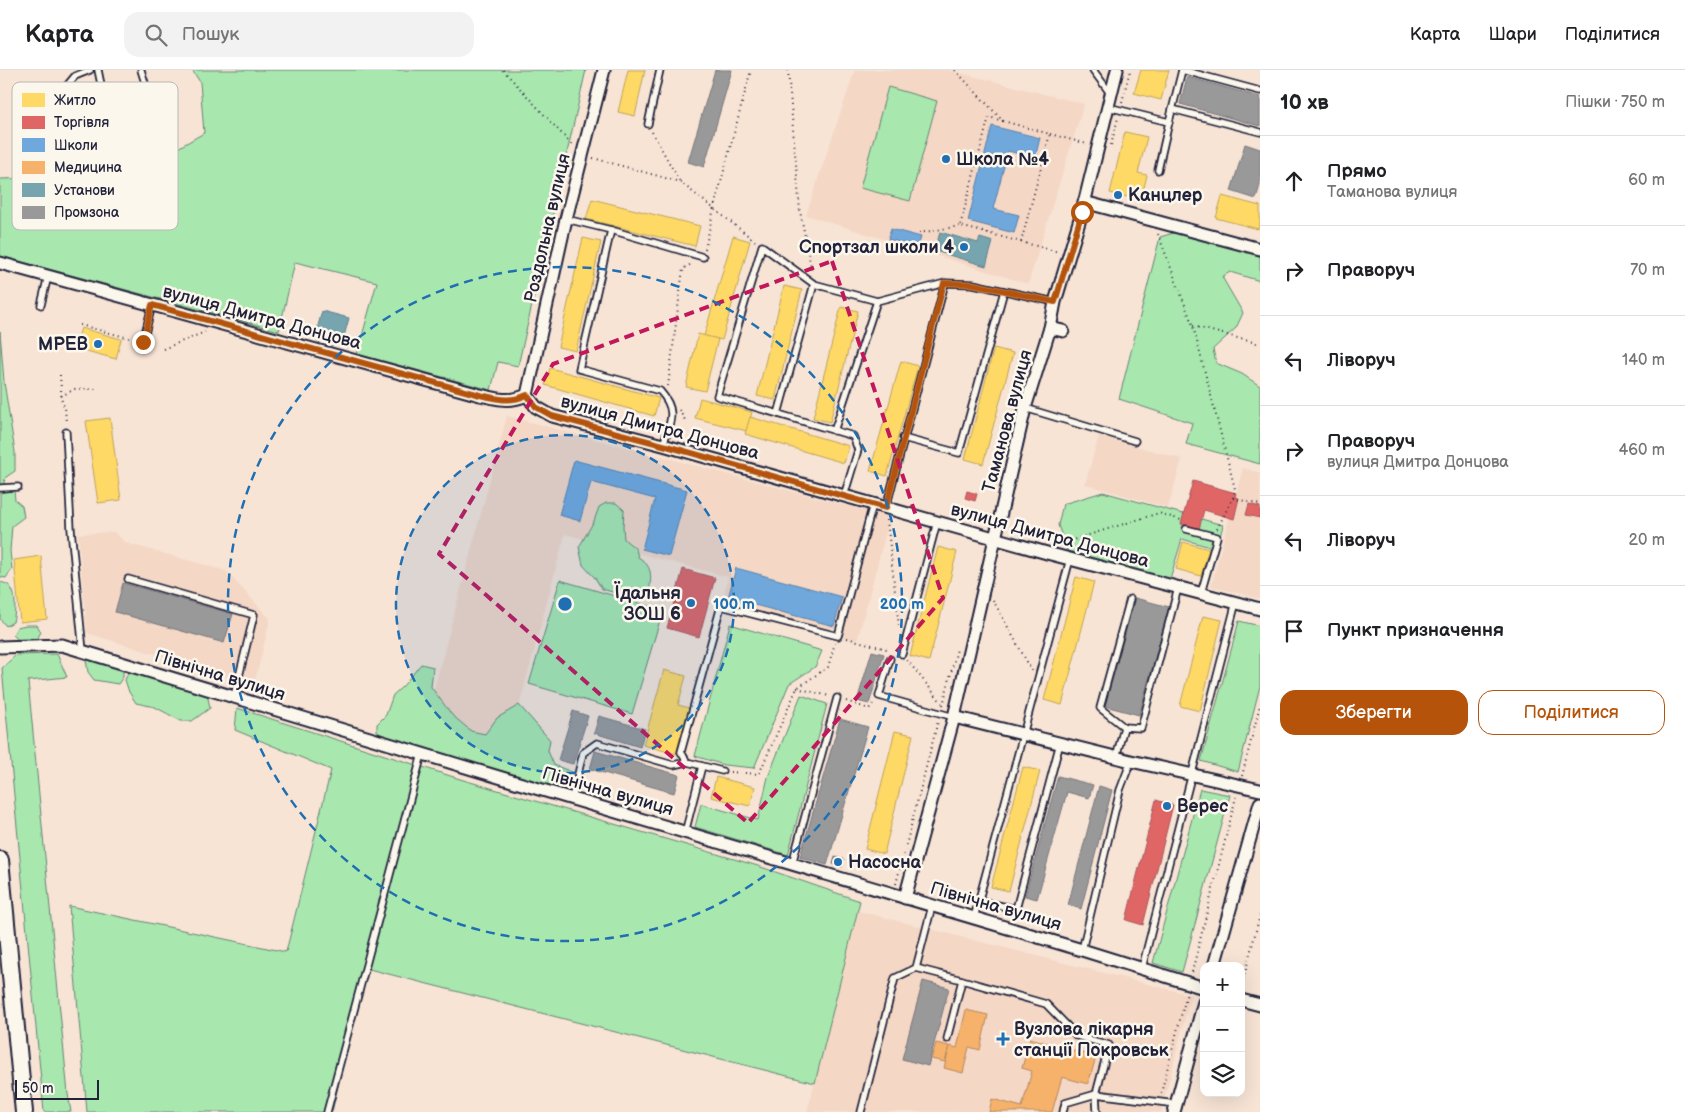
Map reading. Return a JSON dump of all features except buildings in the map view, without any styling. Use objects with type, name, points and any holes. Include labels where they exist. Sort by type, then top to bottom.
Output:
[{"type":"main road","points":[[0,860],[24,1112]]},
{"type":"street","name":"Роздольна вулиця","points":[[527,395],[566,220],[604,70]]},
{"type":"street","name":"Таманова вулиця","points":[[905,898],[954,717],[1025,408],[1050,328],[1055,302],[1084,202],[1117,70]]},
{"type":"street","points":[[1084,202],[1260,249]]},
{"type":"street","name":"вулиця Дмитра Донцова","points":[[0,263],[480,395],[503,400],[515,400],[527,395],[536,407],[552,416],[663,445],[994,539],[1260,609]]},
{"type":"street","points":[[1050,328],[1063,332]]},
{"type":"street","name":"Північна вулиця","points":[[0,647],[62,645],[1200,987]]},
{"type":"street","points":[[954,717],[1116,758],[1260,790]]},
{"type":"street","points":[[1215,962],[1260,803]]},
{"type":"street","points":[[1245,1001],[1260,1006]]},
{"type":"street","points":[[1175,1108],[1203,1007]]},
{"type":"lane","points":[[71,82],[76,76],[90,70]]},
{"type":"lane","points":[[648,124],[660,70]]},
{"type":"lane","points":[[1093,70],[1110,101],[1120,110],[1169,122]]},
{"type":"lane","points":[[1158,170],[1182,70],[1260,91]]},
{"type":"lane","points":[[1172,109],[1260,132]]},
{"type":"lane","points":[[566,220],[611,230],[704,257]]},
{"type":"lane","points":[[611,230],[579,369],[660,391],[668,400],[672,414],[663,445]]},
{"type":"lane","points":[[844,496],[858,450],[853,436],[717,396],[762,246],[814,284],[877,300],[944,283],[973,284],[1055,302]]},
{"type":"lane","points":[[41,305],[48,276]]},
{"type":"lane","points":[[886,508],[944,283]]},
{"type":"lane","points":[[778,414],[814,284]]},
{"type":"lane","points":[[903,438],[959,453],[1004,291]]},
{"type":"lane","points":[[834,431],[877,300]]},
{"type":"lane","points":[[143,342],[152,305]]},
{"type":"lane","points":[[1025,408],[1135,441]]},
{"type":"lane","points":[[66,432],[71,529],[83,651]]},
{"type":"lane","points":[[0,488],[18,487]]},
{"type":"lane","points":[[687,762],[681,752],[720,606],[838,636],[873,504]]},
{"type":"lane","points":[[902,654],[937,522]]},
{"type":"lane","points":[[1186,529],[1217,537],[1201,593]]},
{"type":"lane","points":[[974,918],[1070,559]]},
{"type":"lane","points":[[128,579],[254,615],[234,697]]},
{"type":"lane","points":[[1130,599],[1100,708],[1124,727],[1141,728],[1178,588]]},
{"type":"lane","points":[[1142,968],[1236,602]]},
{"type":"lane","points":[[890,659],[879,696],[954,717]]},
{"type":"lane","points":[[792,864],[837,698]]},
{"type":"lane","points":[[1116,758],[1124,727]]},
{"type":"lane","points":[[572,799],[583,753],[597,743],[673,765],[687,762],[722,771]]},
{"type":"lane","points":[[978,901],[1016,909],[1060,743]]},
{"type":"lane","points":[[327,1112],[422,754]]},
{"type":"lane","points":[[1082,950],[1120,790],[1131,761]]},
{"type":"lane","points":[[685,832],[702,766]]},
{"type":"lane","points":[[916,968],[932,906]]},
{"type":"lane","points":[[861,1112],[895,978],[916,968],[1046,1004],[1077,1036],[1109,1045],[1096,1094],[1096,1112]]},
{"type":"lane","points":[[947,1039],[962,980]]},
{"type":"lane","points":[[1063,1112],[1065,1103],[1096,1094],[1158,1102],[1175,1108]]},
{"type":"path","points":[[503,70],[582,155],[680,182],[762,246]]},
{"type":"path","points":[[668,390],[683,269],[704,257],[714,208],[751,70]]},
{"type":"path","points":[[788,70],[800,212],[814,284]]},
{"type":"path","points":[[955,70],[1003,121]]},
{"type":"path","points":[[1111,148],[1130,70]]},
{"type":"path","points":[[960,226],[989,117],[1087,144]]},
{"type":"path","points":[[648,124],[680,182]]},
{"type":"path","points":[[1021,242],[1050,134]]},
{"type":"path","points":[[919,233],[960,226],[1059,252]]},
{"type":"path","points":[[1158,233],[1193,326],[1235,489],[1233,498],[1216,530]]},
{"type":"path","points":[[164,350],[223,324]]},
{"type":"path","points":[[80,325],[129,338]]},
{"type":"path","points":[[1193,326],[1260,344]]},
{"type":"path","points":[[60,375],[62,403],[65,407],[66,432]]},
{"type":"path","points":[[61,396],[75,388],[96,389]]},
{"type":"path","points":[[676,405],[685,420]]},
{"type":"path","points":[[1233,498],[1260,505]]},
{"type":"path","points":[[886,508],[902,654],[943,704]]},
{"type":"path","points":[[1039,551],[1159,513],[1192,523]]},
{"type":"path","points":[[984,584],[1037,679]]},
{"type":"path","points":[[722,771],[759,774],[797,688],[828,667],[838,636],[902,654]]},
{"type":"path","points":[[1158,1102],[1260,705]]},
{"type":"path","points":[[1245,973],[1260,915]]},
{"type":"highlighted area","points":[[832,261],[943,598],[748,823],[439,554],[553,364]]},
{"type":"shaded area","name":"Школа №4","points":[[855,70],[948,70],[1084,104],[1028,284],[806,215]]},
{"type":"shaded area","points":[[507,416],[890,517],[857,641],[721,606],[728,577],[565,534],[506,756],[422,734]]},
{"type":"shaded area","points":[[1099,436],[1182,459],[1168,508],[1085,484]]},
{"type":"shaded area","points":[[1243,468],[1260,473],[1260,599],[1211,586]]},
{"type":"shaded area","points":[[114,532],[126,543],[226,571],[270,619],[254,685],[87,633],[78,534]]},
{"type":"shaded area","name":"Вузлова лікарня станції Покровськ","points":[[858,911],[1191,995],[1161,1112],[807,1112]]},
{"type":"green space","points":[[192,70],[586,70],[518,366],[498,362],[491,390],[357,354],[377,282],[295,262],[279,331],[0,256],[0,179],[12,179],[12,230],[178,230],[178,148],[204,133],[200,82]]},
{"type":"green space","points":[[888,87],[937,101],[910,201],[860,188]]},
{"type":"green space","points":[[1177,232],[1260,255],[1260,281],[1230,272],[1222,277],[1243,313],[1236,328],[1213,349],[1216,363],[1242,374],[1260,386],[1260,464],[1186,444],[1192,423],[1119,399],[1160,237]]},
{"type":"green space","points":[[0,331],[4,382],[15,452],[15,471],[6,477],[3,485],[0,486]]},
{"type":"green space","points":[[14,490],[15,500],[22,506],[24,517],[12,526],[10,551],[12,569],[6,578],[0,577],[0,493]]},
{"type":"green space","points":[[1103,492],[1223,525],[1217,549],[1182,539],[1169,582],[1069,556],[1058,525],[1063,504]]},
{"type":"green space","points":[[606,503],[616,503],[624,510],[624,539],[636,549],[638,557],[647,565],[649,570],[651,580],[648,597],[640,600],[602,589],[583,565],[579,547],[594,521],[599,507]]},
{"type":"green space","points":[[560,580],[663,610],[632,714],[529,684]]},
{"type":"green space","points":[[0,582],[10,587],[15,600],[13,622],[6,626],[0,619]]},
{"type":"green space","points":[[1239,621],[1260,626],[1260,686],[1238,772],[1201,761]]},
{"type":"green space","points":[[730,624],[822,651],[815,667],[789,684],[754,768],[724,765],[695,756]]},
{"type":"green space","points":[[37,625],[41,632],[37,639],[21,642],[13,635],[17,627]]},
{"type":"green space","points":[[57,654],[67,677],[28,681],[71,1112],[44,1112],[2,668],[16,655]]},
{"type":"green space","points":[[91,659],[123,670],[123,677],[118,684],[94,680],[88,672],[86,660]]},
{"type":"green space","points":[[421,664],[433,667],[431,687],[452,715],[471,731],[485,734],[497,718],[519,705],[550,740],[548,751],[554,765],[572,772],[567,792],[388,738],[377,732],[377,724],[386,715],[393,695]]},
{"type":"green space","points":[[129,670],[207,693],[210,708],[192,721],[181,721],[155,707],[136,703],[129,692],[125,680]]},
{"type":"green space","points":[[801,695],[827,704],[788,855],[695,827],[701,804],[758,820],[768,777]]},
{"type":"green space","points":[[237,708],[460,779],[758,866],[860,901],[815,1083],[365,968],[332,1112],[87,1112],[69,906],[286,952],[331,770],[235,730]]},
{"type":"green space","points":[[1200,789],[1230,795],[1182,972],[1153,963]]},
{"type":"place","name":"Школа №4","points":[[946,159]]},
{"type":"place","name":"Канцлер","points":[[1118,195]]},
{"type":"place","name":"Спортзал школи 4","points":[[964,247]]},
{"type":"place","name":"МРЕВ","points":[[98,344]]},
{"type":"place","name":"Їдальня ЗОШ 6","points":[[691,603]]},
{"type":"place","name":"Верес","points":[[1167,806]]},
{"type":"place","name":"Насосна","points":[[838,862]]},
{"type":"place","name":"Вузлова лікарня станції Покровськ","points":[[1003,1039]]},
{"type":"route","points":[[143,342],[152,305],[480,395],[503,400],[515,400],[527,395],[536,407],[552,416],[663,445],[886,508],[944,283],[973,284],[1055,302],[1082,212]]}]
